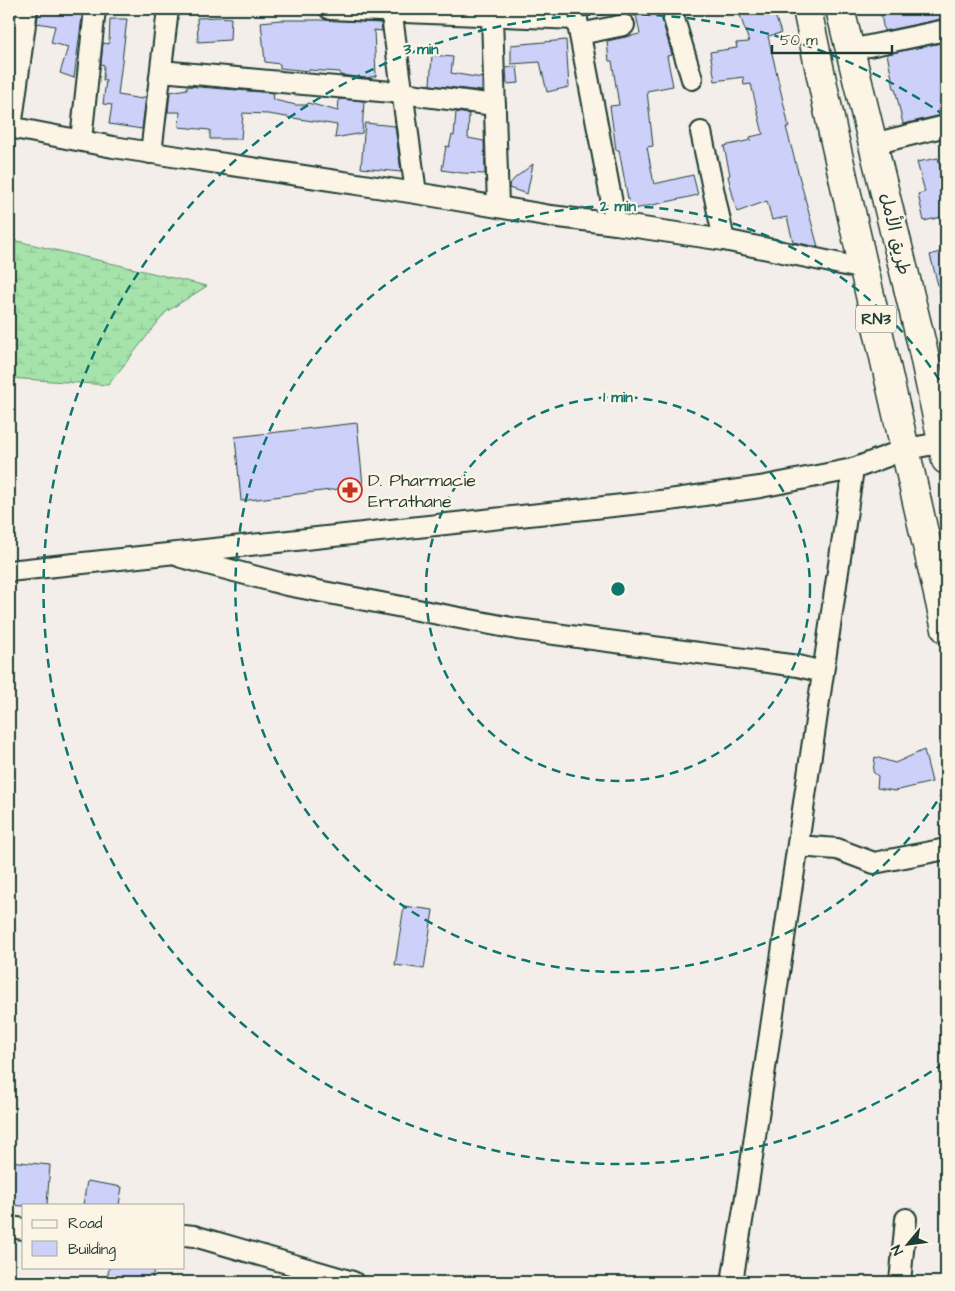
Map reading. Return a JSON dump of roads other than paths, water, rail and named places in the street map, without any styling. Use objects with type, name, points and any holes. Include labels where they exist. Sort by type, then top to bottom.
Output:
[{"type":"highway","name":"RN3","points":[[807,9],[833,133],[946,629]]},
{"type":"highway","name":"طريق الأمل","points":[[840,9],[921,341],[945,448]]},
{"type":"street","points":[[27,9],[10,128],[151,153],[416,193],[551,216],[724,240],[865,269]]},
{"type":"street","points":[[81,140],[95,9]]},
{"type":"street","points":[[151,153],[168,9]]},
{"type":"street","points":[[330,9],[463,12],[624,26]]},
{"type":"street","points":[[671,9],[692,79]]},
{"type":"street","points":[[391,10],[416,193]]},
{"type":"street","points":[[492,16],[498,206]]},
{"type":"street","points":[[577,21],[616,224]]},
{"type":"street","points":[[850,50],[946,30]]},
{"type":"street","points":[[161,70],[402,93],[495,105]]},
{"type":"street","points":[[873,144],[946,126]]},
{"type":"street","points":[[701,132],[724,240]]},
{"type":"street","points":[[9,571],[669,500],[760,488],[853,469],[906,449],[945,448]]},
{"type":"street","points":[[732,1282],[750,1174],[853,469]]},
{"type":"street","points":[[169,554],[288,585],[517,629],[798,666],[823,672]]},
{"type":"street","points":[[798,846],[837,849],[874,863],[946,849]]},
{"type":"street","points":[[900,1282],[906,1219]]},
{"type":"street","points":[[9,1227],[22,1229]]},
{"type":"street","points":[[185,1235],[194,1236],[353,1282]]},
{"type":"place","name":"D. Pharmacie Errathane","points":[[350,490]]}]
